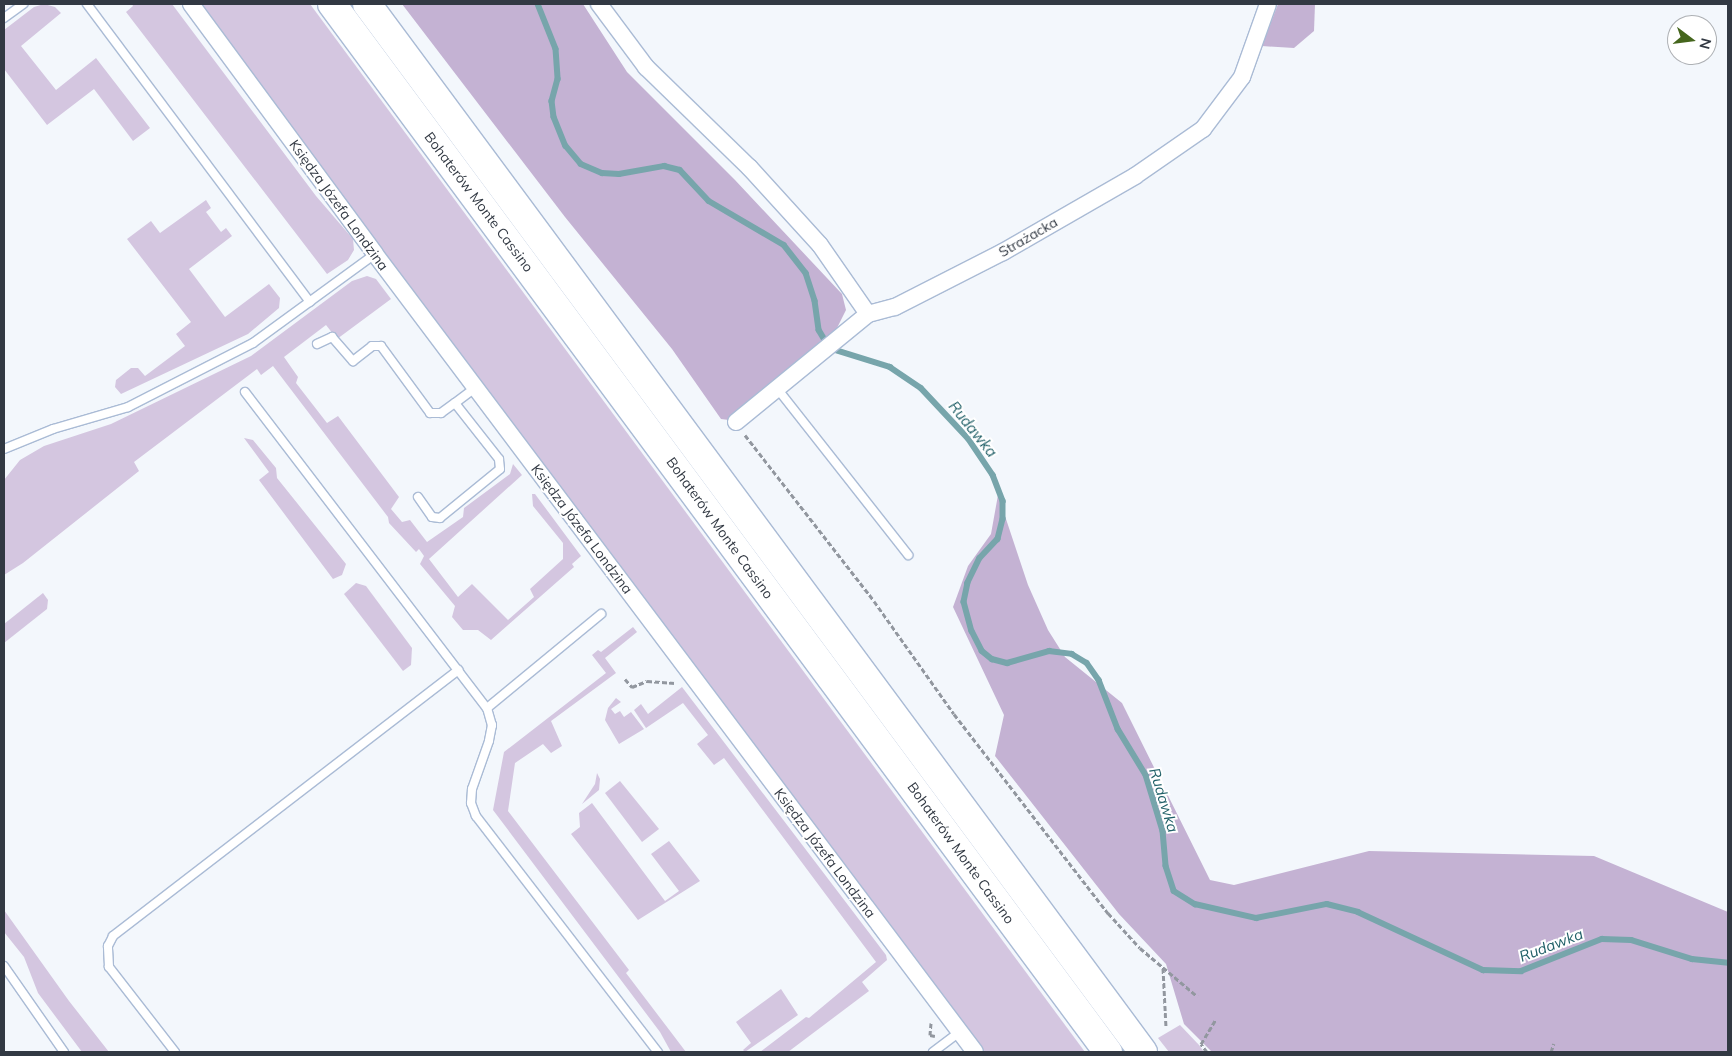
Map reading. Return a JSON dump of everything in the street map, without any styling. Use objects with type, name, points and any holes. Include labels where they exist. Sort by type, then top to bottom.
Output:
[{"type":"highway","name":"Bohaterów Monte Cassino","points":[[332,4],[1108,1052]]},
{"type":"highway","name":"Bohaterów Monte Cassino","points":[[367,4],[1142,1052]]},
{"type":"street","name":"Księdza Józefa Londzina","points":[[191,4],[374,254],[975,1052]]},
{"type":"street","points":[[599,4],[646,67],[749,168],[820,245],[868,314]]},
{"type":"street","name":"Strażacka","points":[[736,422],[776,387],[868,314],[894,307],[1004,252],[1135,176],[1203,129],[1242,77],[1268,4]]},
{"type":"lane","points":[[4,18],[23,4]]},
{"type":"lane","points":[[87,4],[310,302]]},
{"type":"lane","points":[[4,449],[53,429],[128,406],[253,343],[374,254]]},
{"type":"lane","points":[[317,344],[332,336],[353,361],[372,346],[381,346],[430,413],[440,413],[475,388]]},
{"type":"lane","points":[[776,387],[908,555]]},
{"type":"lane","points":[[245,392],[487,708],[492,726],[489,741],[472,790],[471,803],[476,816],[658,1052]]},
{"type":"lane","points":[[418,497],[432,517],[440,518],[500,469],[499,460],[455,403]]},
{"type":"lane","points":[[487,708],[602,614]]},
{"type":"lane","points":[[175,1052],[109,967],[108,946],[112,936],[458,670]]},
{"type":"lane","points":[[4,966],[64,1052]]},
{"type":"lane","points":[[933,1052],[960,1032]]},
{"type":"path","points":[[736,422],[874,601],[954,714],[1108,913],[1163,967],[1197,996]]},
{"type":"path","points":[[1163,967],[1166,1027]]},
{"type":"path","points":[[1207,1052],[1202,1044],[1216,1019]]},
{"type":"path","points":[[1551,1052],[1554,1043]]},
{"type":"shaded area","points":[[44,4],[55,7],[61,13],[21,46],[56,90],[96,58],[150,128],[133,141],[94,89],[47,125],[4,69],[4,30],[34,7]]},
{"type":"shaded area","points":[[132,4],[172,4],[316,196],[353,239],[354,250],[348,260],[327,274],[126,12],[133,6]]},
{"type":"shaded area","points":[[202,4],[310,4],[1085,1052],[985,1052],[380,249]]},
{"type":"shaded area","points":[[402,4],[583,4],[627,72],[735,180],[842,294],[846,310],[836,330],[729,420],[721,419],[672,349],[565,217]]},
{"type":"shaded area","points":[[1278,4],[1315,4],[1314,31],[1294,48],[1262,46]]},
{"type":"shaded area","points":[[206,200],[211,208],[206,212],[221,232],[226,228],[232,236],[189,269],[225,317],[269,284],[280,298],[279,308],[248,334],[121,394],[115,387],[116,380],[131,368],[138,368],[145,376],[185,346],[176,334],[191,322],[127,239],[151,221],[160,233]]},
{"type":"shaded area","points":[[367,276],[376,279],[391,299],[337,339],[326,325],[284,357],[298,377],[296,383],[327,423],[338,416],[399,497],[391,509],[402,522],[410,520],[427,542],[463,517],[464,508],[510,474],[513,464],[522,475],[429,559],[458,597],[472,584],[508,620],[534,597],[530,589],[563,559],[563,543],[533,506],[532,494],[535,494],[581,556],[572,564],[574,567],[491,640],[478,630],[463,630],[452,617],[455,606],[420,564],[424,556],[419,549],[416,552],[389,523],[388,517],[273,366],[261,375],[257,369],[134,462],[139,471],[23,563],[4,575],[4,480],[20,460],[44,446],[111,424],[251,356],[352,281]]},
{"type":"shaded area","points":[[244,438],[253,440],[276,468],[277,478],[346,564],[342,575],[333,579],[259,480],[269,472]]},
{"type":"shaded area","points":[[998,495],[1028,585],[1048,630],[1065,657],[1122,703],[1210,880],[1234,885],[1369,851],[1594,856],[1728,912],[1728,1052],[1212,1052],[1184,1024],[1166,964],[1119,914],[995,756],[1004,715],[953,607],[968,566],[991,534]]},
{"type":"shaded area","points":[[356,583],[366,586],[412,648],[411,665],[403,671],[344,594]]},
{"type":"shaded area","points":[[43,593],[48,600],[47,609],[4,643],[4,624]]},
{"type":"shaded area","points":[[633,627],[637,632],[605,658],[616,673],[551,721],[562,746],[551,753],[543,744],[515,763],[508,811],[629,970],[626,973],[686,1052],[671,1052],[660,1032],[493,810],[504,752],[606,673],[592,655],[598,650],[601,652]]},
{"type":"shaded area","points":[[682,687],[886,955],[887,960],[862,982],[869,991],[788,1052],[760,1052],[806,1017],[809,1018],[876,962],[724,758],[714,765],[697,744],[708,735],[683,703],[646,728],[634,710],[641,704],[648,714]]},
{"type":"shaded area","points":[[616,698],[621,702],[611,709],[615,714],[620,711],[624,717],[631,712],[644,729],[619,744],[605,720],[608,708]]},
{"type":"shaded area","points":[[597,773],[600,779],[599,790],[582,804],[595,784]]},
{"type":"shaded area","points":[[620,781],[659,829],[642,842],[605,793]]},
{"type":"shaded area","points":[[592,803],[665,901],[679,891],[651,854],[669,841],[700,881],[638,920],[571,834],[580,827],[579,813]]},
{"type":"shaded area","points":[[4,910],[69,1001],[109,1052],[82,1052],[38,993],[24,957],[4,932]]},
{"type":"shaded area","points":[[781,989],[798,1015],[745,1052],[743,1050],[751,1043],[736,1022]]},
{"type":"shaded area","points":[[1180,1025],[1204,1052],[1169,1052],[1158,1038]]},
{"type":"waterway","name":"Rudawka","points":[[538,4],[556,49],[558,79],[552,101],[554,117],[566,146],[581,164],[602,173],[619,174],[664,166],[680,170],[709,201],[784,245],[806,273],[815,301],[819,330],[825,340]]},
{"type":"waterway","name":"Rudawka","points":[[832,349],[890,367],[921,388],[968,438],[993,475],[1003,501],[1003,519],[998,539],[980,558],[968,583],[964,602],[972,631],[982,651],[992,659],[1007,663],[1049,651],[1072,654],[1087,663],[1099,680],[1118,729],[1146,775],[1163,831],[1166,866],[1174,891],[1195,904],[1256,918],[1327,904],[1358,912],[1483,970],[1521,971],[1602,939],[1631,940],[1692,959],[1728,963]]}]
